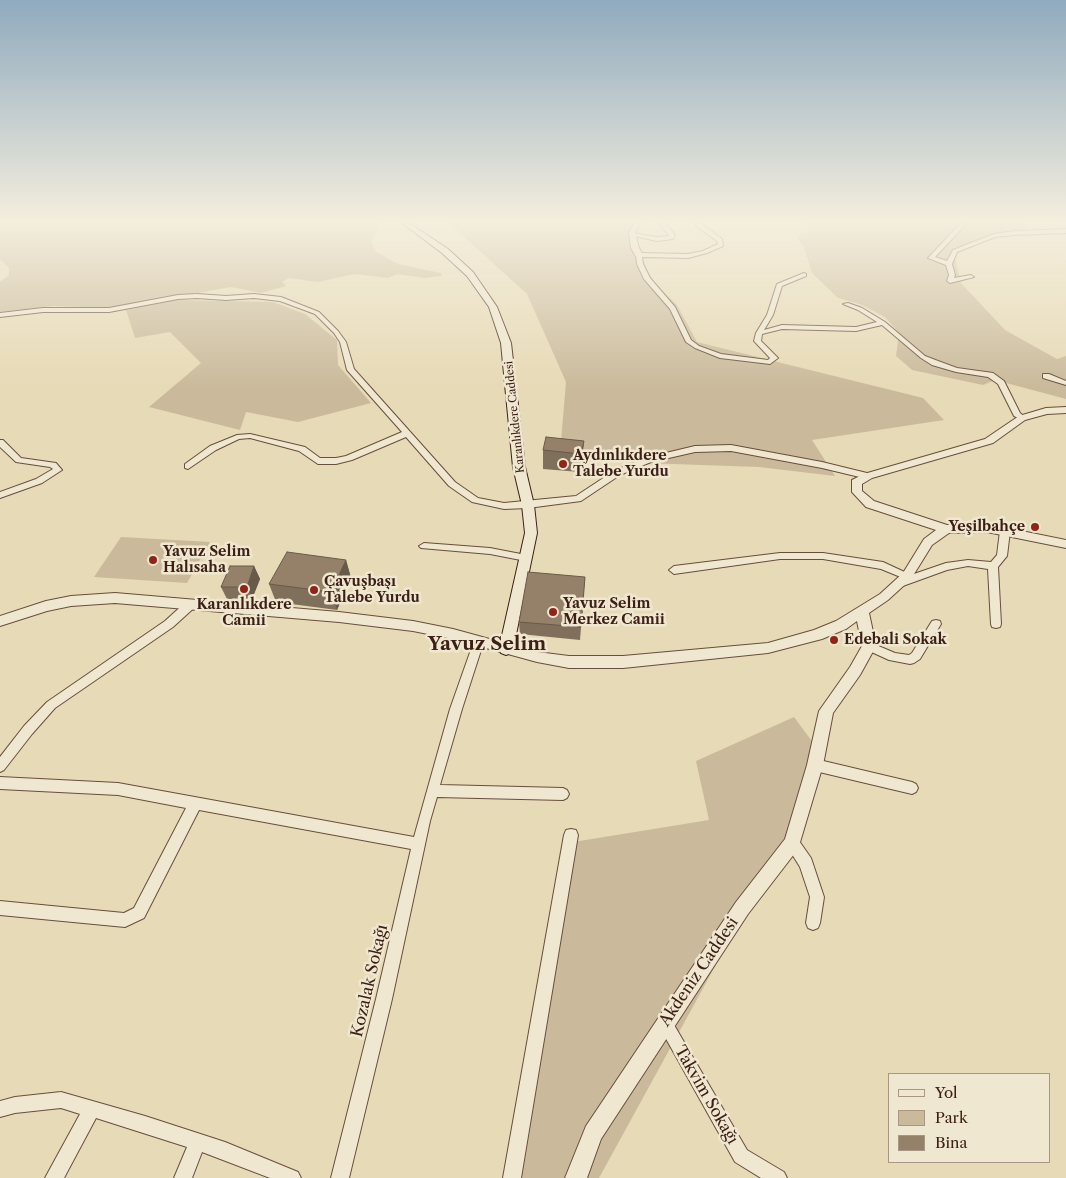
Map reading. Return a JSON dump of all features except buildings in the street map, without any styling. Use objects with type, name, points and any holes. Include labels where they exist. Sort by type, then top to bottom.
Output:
[{"type":"main road","name":"Karanlıkdere Caddesi","points":[[471,278],[486,296],[498,319],[508,356],[519,467],[528,505],[531,533],[506,649]]},
{"type":"street","points":[[647,278],[673,308],[688,341],[720,356],[770,362],[774,358],[757,340],[770,315],[779,285],[797,278]]},
{"type":"street","points":[[951,278],[950,281],[966,278]]},
{"type":"street","points":[[0,314],[43,310],[109,310],[178,297],[226,298],[254,296],[281,299],[317,313],[336,332],[343,342],[351,370],[452,484],[475,500],[504,506],[578,499],[617,473],[648,460],[695,449],[730,448],[868,476]]},
{"type":"street","points":[[846,304],[860,308],[883,323],[923,357],[956,370],[990,376],[1002,383],[1016,414],[1022,418]]},
{"type":"street","points":[[760,333],[782,327],[856,329],[883,323]]},
{"type":"street","points":[[1046,376],[1066,383]]},
{"type":"street","points":[[1066,410],[1046,411],[1022,418],[989,441],[868,476],[856,482],[857,492],[870,504],[947,529],[970,527],[1005,531],[1066,544]]},
{"type":"street","points":[[188,466],[213,448],[237,437],[250,436],[302,449],[318,462],[349,458],[407,433]]},
{"type":"street","points":[[0,495],[38,481],[58,470],[53,465],[19,460],[1,445]]},
{"type":"street","points":[[0,621],[46,606],[93,598],[115,598],[339,617],[413,626],[479,640],[537,657],[594,663],[740,652],[768,648],[817,635],[841,625],[884,597],[903,580],[928,542],[947,529]]},
{"type":"street","points":[[996,624],[993,566],[1002,556],[1005,531]]},
{"type":"street","points":[[424,546],[490,551],[526,558]]},
{"type":"street","points":[[674,570],[780,556],[814,556],[883,566],[903,580]]},
{"type":"street","points":[[903,580],[946,567],[968,563],[993,566]]},
{"type":"street","points":[[0,766],[28,730],[51,705],[169,624],[191,604]]},
{"type":"street","points":[[862,611],[869,646],[893,656],[910,660],[916,656],[936,624]]},
{"type":"street","name":"Kozalak Sokağı","points":[[340,1178],[384,999],[418,844],[456,709],[479,640]]},
{"type":"street","name":"Akdeniz Caddesi","points":[[576,1178],[593,1133],[742,908],[792,843],[815,765],[826,711],[856,671],[869,646]]},
{"type":"street","points":[[815,765],[912,788]]},
{"type":"street","points":[[0,783],[118,790],[418,844]]},
{"type":"street","points":[[432,791],[563,794]]},
{"type":"street","points":[[0,908],[125,920],[139,913],[195,804]]},
{"type":"street","points":[[512,1178],[571,835]]},
{"type":"street","points":[[792,843],[806,863],[817,897],[813,923]]},
{"type":"street","name":"Takvim Sokağı","points":[[665,1023],[741,1156],[778,1178]]},
{"type":"street","points":[[0,1109],[15,1105],[61,1100],[90,1110],[145,1124],[198,1142],[288,1177]]},
{"type":"street","points":[[54,1178],[90,1110]]},
{"type":"street","points":[[183,1178],[198,1142]]},
{"type":"green space","points":[[5,278],[336,278],[318,282],[289,278],[282,282],[286,286],[261,293],[231,287],[112,308],[54,306],[0,312],[0,282]]},
{"type":"green space","points":[[509,278],[652,278],[677,305],[697,342],[923,398],[944,420],[812,440],[835,476],[759,467],[615,462],[561,441],[566,382],[527,294]]},
{"type":"green space","points":[[817,278],[960,278],[961,283],[1005,330],[1057,359],[1066,356],[1066,399],[995,380],[983,385],[912,370],[896,356],[899,333],[885,317],[862,305],[838,298]]},
{"type":"green space","points":[[175,300],[273,302],[305,314],[337,340],[338,365],[371,403],[298,422],[246,412],[240,430],[149,407],[201,363],[170,332],[135,338],[126,310]]},
{"type":"green space","name":"Yavuz Selim Halısaha","points":[[121,537],[210,542],[187,583],[94,577]]},
{"type":"green space","points":[[794,717],[820,752],[803,806],[599,1178],[514,1178],[567,843],[709,820],[696,761]]},
{"type":"place","name":"Aydınlıkdere Talebe Yurdu","points":[[563,464]]},
{"type":"place","name":"Yeşilbahçe","points":[[1035,527]]},
{"type":"place","name":"Yavuz Selim Halısaha","points":[[153,560]]},
{"type":"place","name":"Karanlıkdere Camii","points":[[244,589]]},
{"type":"place","name":"Çavuşbaşı Talebe Yurdu","points":[[314,590]]},
{"type":"place","name":"Yavuz Selim Merkez Camii","points":[[553,612]]},
{"type":"place","name":"Edebali Sokak","points":[[834,640]]},
{"type":"district","name":"Yavuz Selim","points":[[487,645]]}]
